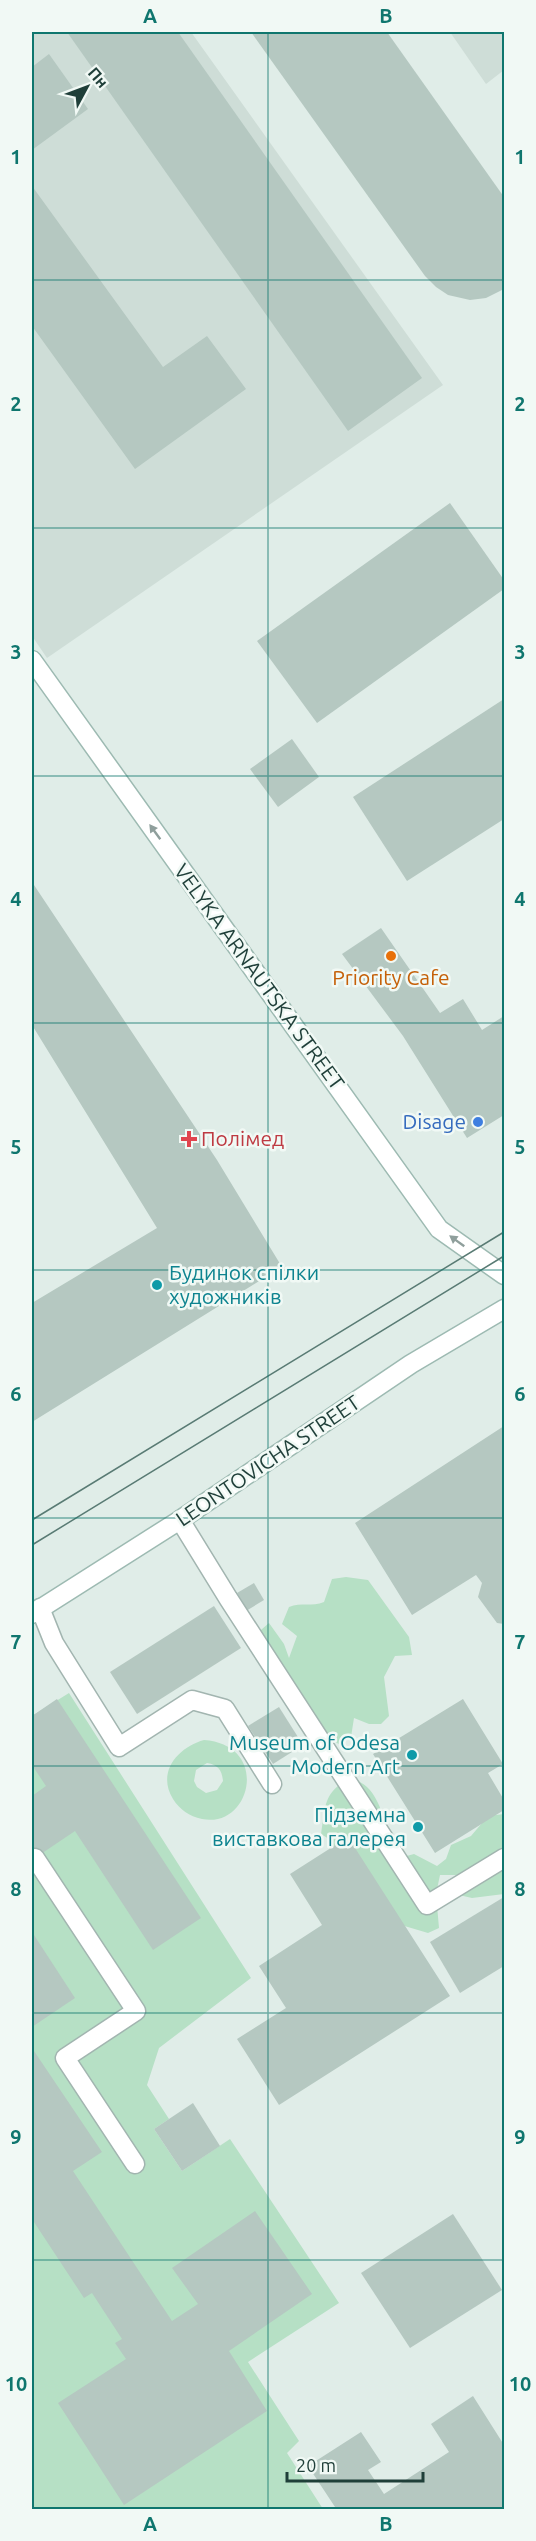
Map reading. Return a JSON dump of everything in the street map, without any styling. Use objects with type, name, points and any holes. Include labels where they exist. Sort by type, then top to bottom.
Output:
[{"type":"main road","name":"VELYKA ARNAUTSKA STREET","points":[[32,660],[439,1229],[504,1275]]},
{"type":"main road","name":"LEONTOVICHA STREET","points":[[36,1611],[180,1520],[411,1364],[504,1309]]},
{"type":"main road","points":[[180,1520],[427,1905],[504,1858]]},
{"type":"main road","points":[[36,1611],[119,1747],[192,1700],[225,1709],[272,1785]]},
{"type":"main road","points":[[35,1858],[136,2012],[65,2058],[135,2164]]},
{"type":"shaded area","points":[[32,32],[191,32],[443,385],[47,658],[32,636]]},
{"type":"shaded area","points":[[450,32],[504,32],[504,70],[486,84]]},
{"type":"green space","points":[[346,1577],[368,1580],[409,1637],[412,1655],[395,1656],[384,1677],[389,1716],[381,1724],[369,1724],[354,1718],[351,1737],[339,1744],[320,1735],[315,1713],[300,1703],[254,1636],[269,1623],[284,1644],[289,1658],[297,1636],[282,1624],[289,1607],[324,1602],[332,1579]]},
{"type":"green space","points":[[69,1693],[251,1978],[159,2048],[147,2085],[169,2119],[154,2129],[182,2171],[230,2139],[339,2303],[248,2362],[299,2441],[287,2453],[323,2509],[32,2510],[32,1716]]},
{"type":"green space","points":[[204,1740],[225,1745],[239,1756],[246,1770],[246,1785],[242,1800],[232,1812],[219,1819],[202,1819],[189,1814],[176,1803],[168,1789],[167,1779],[173,1762],[179,1754]],"holes":[[[207,1763],[219,1769],[223,1781],[217,1790],[206,1793],[197,1787],[194,1781],[196,1770]]]},
{"type":"green space","points":[[351,1777],[367,1787],[377,1802],[387,1832],[392,1860],[414,1854],[437,1866],[446,1859],[451,1845],[471,1836],[488,1816],[504,1814],[504,1894],[472,1898],[459,1895],[457,1875],[440,1875],[436,1894],[439,1928],[428,1933],[381,1919],[329,1871],[329,1839],[321,1834],[327,1800],[335,1788]]},
{"type":"building","points":[[67,32],[178,32],[422,378],[348,431]]},
{"type":"building","points":[[251,32],[387,32],[504,197],[504,289],[486,298],[470,300],[448,295],[425,276]]},
{"type":"building","points":[[49,54],[88,109],[32,150],[32,67]]},
{"type":"building","points":[[32,186],[163,367],[207,336],[246,389],[135,469],[32,326]]},
{"type":"building","points":[[450,503],[504,580],[504,589],[317,723],[257,641]]},
{"type":"building","points":[[504,699],[504,819],[407,881],[353,797]]},
{"type":"building","points":[[292,739],[319,777],[278,807],[250,769]]},
{"type":"building","points":[[32,882],[217,1160],[282,1267],[32,1422],[32,1303],[157,1228],[32,1025]]},
{"type":"building","points":[[381,928],[440,1013],[463,999],[482,1030],[504,1016],[504,1115],[467,1138],[403,1036],[342,954]]},
{"type":"building","points":[[504,1426],[504,1624],[497,1623],[478,1597],[482,1583],[476,1575],[412,1615],[355,1523]]},
{"type":"building","points":[[254,1583],[264,1600],[246,1611],[237,1593]]},
{"type":"building","points":[[214,1606],[241,1648],[137,1714],[110,1672]]},
{"type":"building","points":[[57,1699],[201,1918],[153,1950],[75,1831],[32,1860],[32,1796],[46,1786],[32,1765],[32,1716]]},
{"type":"building","points":[[463,1699],[503,1764],[488,1773],[504,1800],[504,1810],[435,1853],[373,1754]]},
{"type":"building","points":[[279,1707],[303,1745],[273,1764],[248,1726]]},
{"type":"building","points":[[348,1837],[450,1996],[279,2105],[237,2039],[286,2008],[259,1966],[322,1925],[290,1874]]},
{"type":"building","points":[[504,1897],[504,1966],[460,1993],[430,1942]]},
{"type":"building","points":[[32,1932],[75,1998],[32,2027]]},
{"type":"building","points":[[32,2048],[102,2152],[73,2171],[172,2321],[198,2304],[172,2268],[255,2211],[312,2294],[229,2351],[267,2411],[124,2505],[58,2403],[126,2359],[115,2343],[122,2339],[92,2293],[84,2298],[32,2219]]},
{"type":"building","points":[[193,2103],[220,2146],[182,2171],[154,2129]]},
{"type":"building","points":[[453,2214],[502,2290],[410,2348],[361,2273]]},
{"type":"building","points":[[473,2396],[504,2445],[504,2510],[337,2510],[308,2466],[361,2432],[381,2462],[368,2470],[384,2494],[449,2452],[431,2424]]},
{"type":"tram line","points":[[32,1520],[504,1232]]},
{"type":"tram line","points":[[32,1545],[504,1256]]},
{"type":"place","name":"Priority Cafe","points":[[391,956]]},
{"type":"place","name":"Disage","points":[[478,1122]]},
{"type":"place","name":"Полімед","points":[[189,1139]]},
{"type":"place","name":"Будинок спілки художників","points":[[157,1285]]},
{"type":"place","name":"Museum of Odesa Modern Art","points":[[412,1755]]},
{"type":"place","name":"Підземна виставкова галерея","points":[[418,1827]]}]
